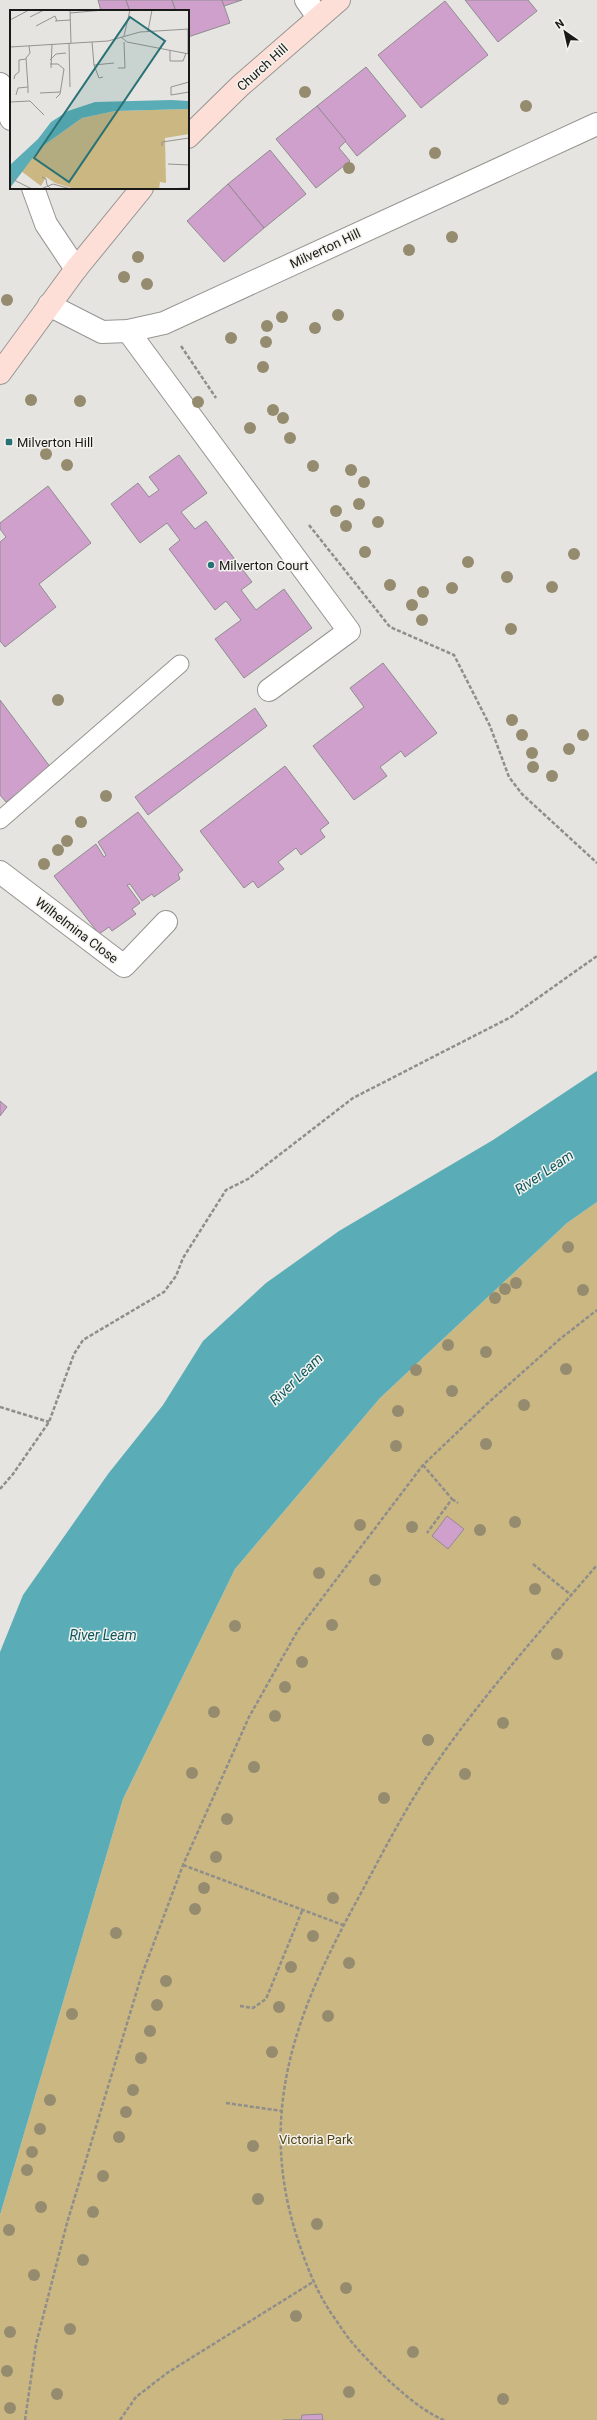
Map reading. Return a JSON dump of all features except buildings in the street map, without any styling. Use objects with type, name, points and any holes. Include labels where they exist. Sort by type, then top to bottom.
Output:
[{"type":"street","name":"Church Hill","points":[[189,136],[240,86],[312,8],[339,0]]},
{"type":"street","points":[[0,84],[10,116]]},
{"type":"street","name":"Milverton Hill","points":[[49,305],[102,332],[128,331],[164,323],[597,124]]},
{"type":"street","points":[[33,189],[46,224],[76,269]]},
{"type":"street","points":[[0,373],[76,269],[141,189]]},
{"type":"street","points":[[128,331],[349,631],[269,690]]},
{"type":"street","name":"Wilhelmina Close","points":[[0,872],[124,966],[166,922]]},
{"type":"lane","points":[[0,820],[180,664]]},
{"type":"path","points":[[187,354],[221,405]]},
{"type":"path","points":[[308,523],[390,627],[454,655],[490,726],[509,777],[522,794],[597,863]]},
{"type":"path","points":[[0,1489],[13,1474],[49,1422],[74,1354],[83,1340],[164,1292],[176,1276],[183,1258],[226,1190],[248,1178],[354,1098],[511,1017],[597,956]]},
{"type":"path","points":[[25,2420],[36,2344],[67,2224],[141,1977],[183,1865],[249,1717],[298,1630],[423,1465],[489,1402],[560,1339],[597,1310]]},
{"type":"path","points":[[0,1407],[49,1422]]},
{"type":"path","points":[[423,1465],[452,1499],[458,1503]]},
{"type":"path","points":[[427,1533],[452,1499]]},
{"type":"path","points":[[533,1564],[571,1595]]},
{"type":"path","points":[[444,2420],[435,2417],[396,2386],[354,2345],[325,2303],[313,2282],[286,2203],[281,2157],[282,2111],[287,2068],[303,2013],[324,1962],[386,1846],[426,1780],[469,1718],[597,1565]]},
{"type":"path","points":[[183,1865],[302,1911],[343,1925]]},
{"type":"path","points":[[240,2006],[253,2008],[266,1999],[302,1911]]},
{"type":"path","points":[[226,2103],[282,2111]]},
{"type":"path","points":[[120,2420],[136,2397],[167,2373],[313,2282]]},
{"type":"green space","name":"Victoria Park","points":[[597,1202],[597,2420],[0,2420],[0,2215],[123,1799],[235,1569],[380,1398],[567,1223]]},
{"type":"water","name":"River Leam","points":[[597,1071],[597,1202],[567,1223],[380,1398],[235,1569],[123,1799],[0,2215],[0,1652],[23,1595],[108,1474],[163,1405],[203,1341],[266,1283],[339,1231],[493,1140]]},
{"type":"place","name":"Milverton Hill","points":[[9,442]]},
{"type":"place","name":"Milverton Court","points":[[211,565]]}]
